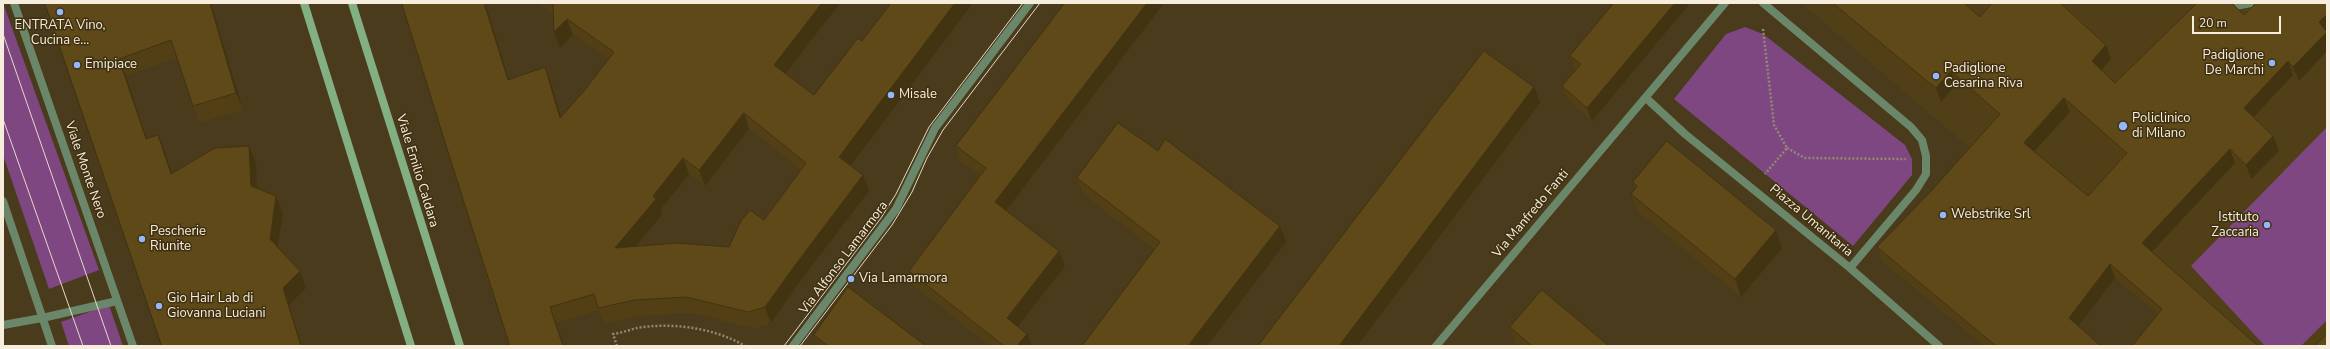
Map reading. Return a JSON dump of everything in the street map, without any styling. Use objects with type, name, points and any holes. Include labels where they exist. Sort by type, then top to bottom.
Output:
[{"type":"main road","points":[[304,3],[411,346]]},
{"type":"main road","name":"Viale Emilio Caldara","points":[[352,3],[460,346]]},
{"type":"street","name":"Viale Monte Nero","points":[[14,3],[132,346]]},
{"type":"street","name":"Via Alfonso Lamarmora","points":[[793,346],[896,209],[935,128],[1030,3]]},
{"type":"street","points":[[1646,98],[1725,3]]},
{"type":"street","name":"Piazza Umanitaria","points":[[1646,98],[1685,134],[1850,268],[1916,190],[1926,174],[1926,156],[1922,140],[1911,127],[1763,3]]},
{"type":"street","points":[[2231,3],[2235,6],[2251,3]]},
{"type":"street","name":"Via Manfredo Fanti","points":[[1436,346],[1646,98]]},
{"type":"street","points":[[3,201],[52,346]]},
{"type":"street","points":[[1850,268],[1939,346]]},
{"type":"street","points":[[3,325],[117,301]]},
{"type":"path","points":[[1762,27],[1774,125],[1787,148],[1805,158],[1912,159]]},
{"type":"path","points":[[1762,178],[1787,148]]},
{"type":"path","points":[[617,346],[613,334],[657,326],[688,328],[730,337],[745,346]]},
{"type":"shaded area","points":[[3,3],[99,270],[49,289],[3,155]]},
{"type":"shaded area","name":"Policlinico di Milano","points":[[1801,3],[2327,3],[2327,346],[2248,346],[1980,157]]},
{"type":"shaded area","points":[[1745,27],[1763,34],[1905,145],[1912,159],[1912,175],[1853,246],[1674,99],[1726,34]]},
{"type":"shaded area","name":"Istituto Zaccaria","points":[[2327,127],[2327,320],[2301,346],[2265,346],[2191,266]]},
{"type":"shaded area","points":[[109,305],[123,346],[69,346],[61,322]]},
{"type":"building","points":[[45,3],[210,3],[236,93],[193,106],[171,40],[119,59],[146,139],[158,135],[171,174],[215,148],[249,146],[251,186],[276,196],[270,239],[300,271],[283,288],[301,346],[162,346]]},
{"type":"building","points":[[402,3],[484,3],[508,80],[545,67],[560,118],[584,91],[614,52],[567,19],[554,32],[553,3],[822,3],[774,65],[814,95],[858,38],[862,41],[891,3],[955,3],[839,157],[863,175],[765,307],[748,312],[686,297],[635,300],[598,308],[594,294],[550,307],[563,346],[510,346]],"holes":[[[744,113],[806,163],[764,220],[750,210],[741,221],[729,247],[677,243],[615,248],[656,199],[653,196],[683,158],[699,170]]]},
{"type":"building","points":[[1065,3],[1147,3],[995,202],[1059,251],[1007,318],[1027,334],[1017,346],[1004,346],[909,271],[986,168],[956,146]]},
{"type":"building","points":[[1614,3],[1675,3],[1587,108],[1562,86],[1581,64],[1570,56]]},
{"type":"building","name":"Policlinico di Milano","points":[[1833,3],[1964,3],[1980,17],[1992,3],[2060,3],[2106,45],[2092,61],[2115,83],[2197,3],[2232,3],[2244,15],[2256,3],[2327,3],[2327,14],[2319,22],[2327,32],[2293,67],[2288,61],[2244,108],[2273,136],[2246,165],[2230,149],[2142,243],[2258,346],[2132,346],[2162,309],[2110,264],[2069,318],[2101,346],[1996,346],[1877,247],[1932,190],[2000,114],[1951,71],[1936,88]],"holes":[[[2064,98],[2127,153],[2088,196],[2024,143]]]},
{"type":"building","points":[[1484,51],[1534,87],[1339,346],[1258,346]]},
{"type":"building","points":[[1118,123],[1158,151],[1165,139],[1280,226],[1188,346],[1082,346],[1160,242],[1077,178]]},
{"type":"building","points":[[1667,141],[1776,230],[1735,279],[1631,194],[1637,186],[1633,182]]},
{"type":"building","points":[[848,287],[926,346],[828,346],[814,335]]},
{"type":"building","points":[[1542,290],[1609,346],[1532,346],[1510,327]]},
{"type":"building","points":[[2327,334],[2327,346],[2315,346]]},
{"type":"tram line","points":[[784,346],[881,218],[896,194],[929,127],[1023,3]]},
{"type":"tram line","points":[[800,346],[892,225],[912,192],[927,158],[943,130],[1040,3]]},
{"type":"tram line","points":[[3,34],[111,346]]},
{"type":"tram line","points":[[3,119],[83,346]]},
{"type":"place","name":"ENTRATA Vino, Cucina e...","points":[[60,12]]},
{"type":"place","name":"Padiglione De Marchi","points":[[2272,63]]},
{"type":"place","name":"Emipiace","points":[[77,65]]},
{"type":"place","name":"Padiglione Cesarina Riva","points":[[1936,76]]},
{"type":"place","name":"Misale","points":[[891,95]]},
{"type":"place","name":"Policlinico di Milano","points":[[2123,126]]},
{"type":"place","name":"Webstrike Srl","points":[[1943,215]]},
{"type":"place","name":"Istituto Zaccaria","points":[[2267,225]]},
{"type":"place","name":"Pescherie Riunite","points":[[142,239]]},
{"type":"place","name":"Via Lamarmora","points":[[851,279]]},
{"type":"place","name":"Gio Hair Lab di Giovanna Luciani","points":[[159,306]]}]
